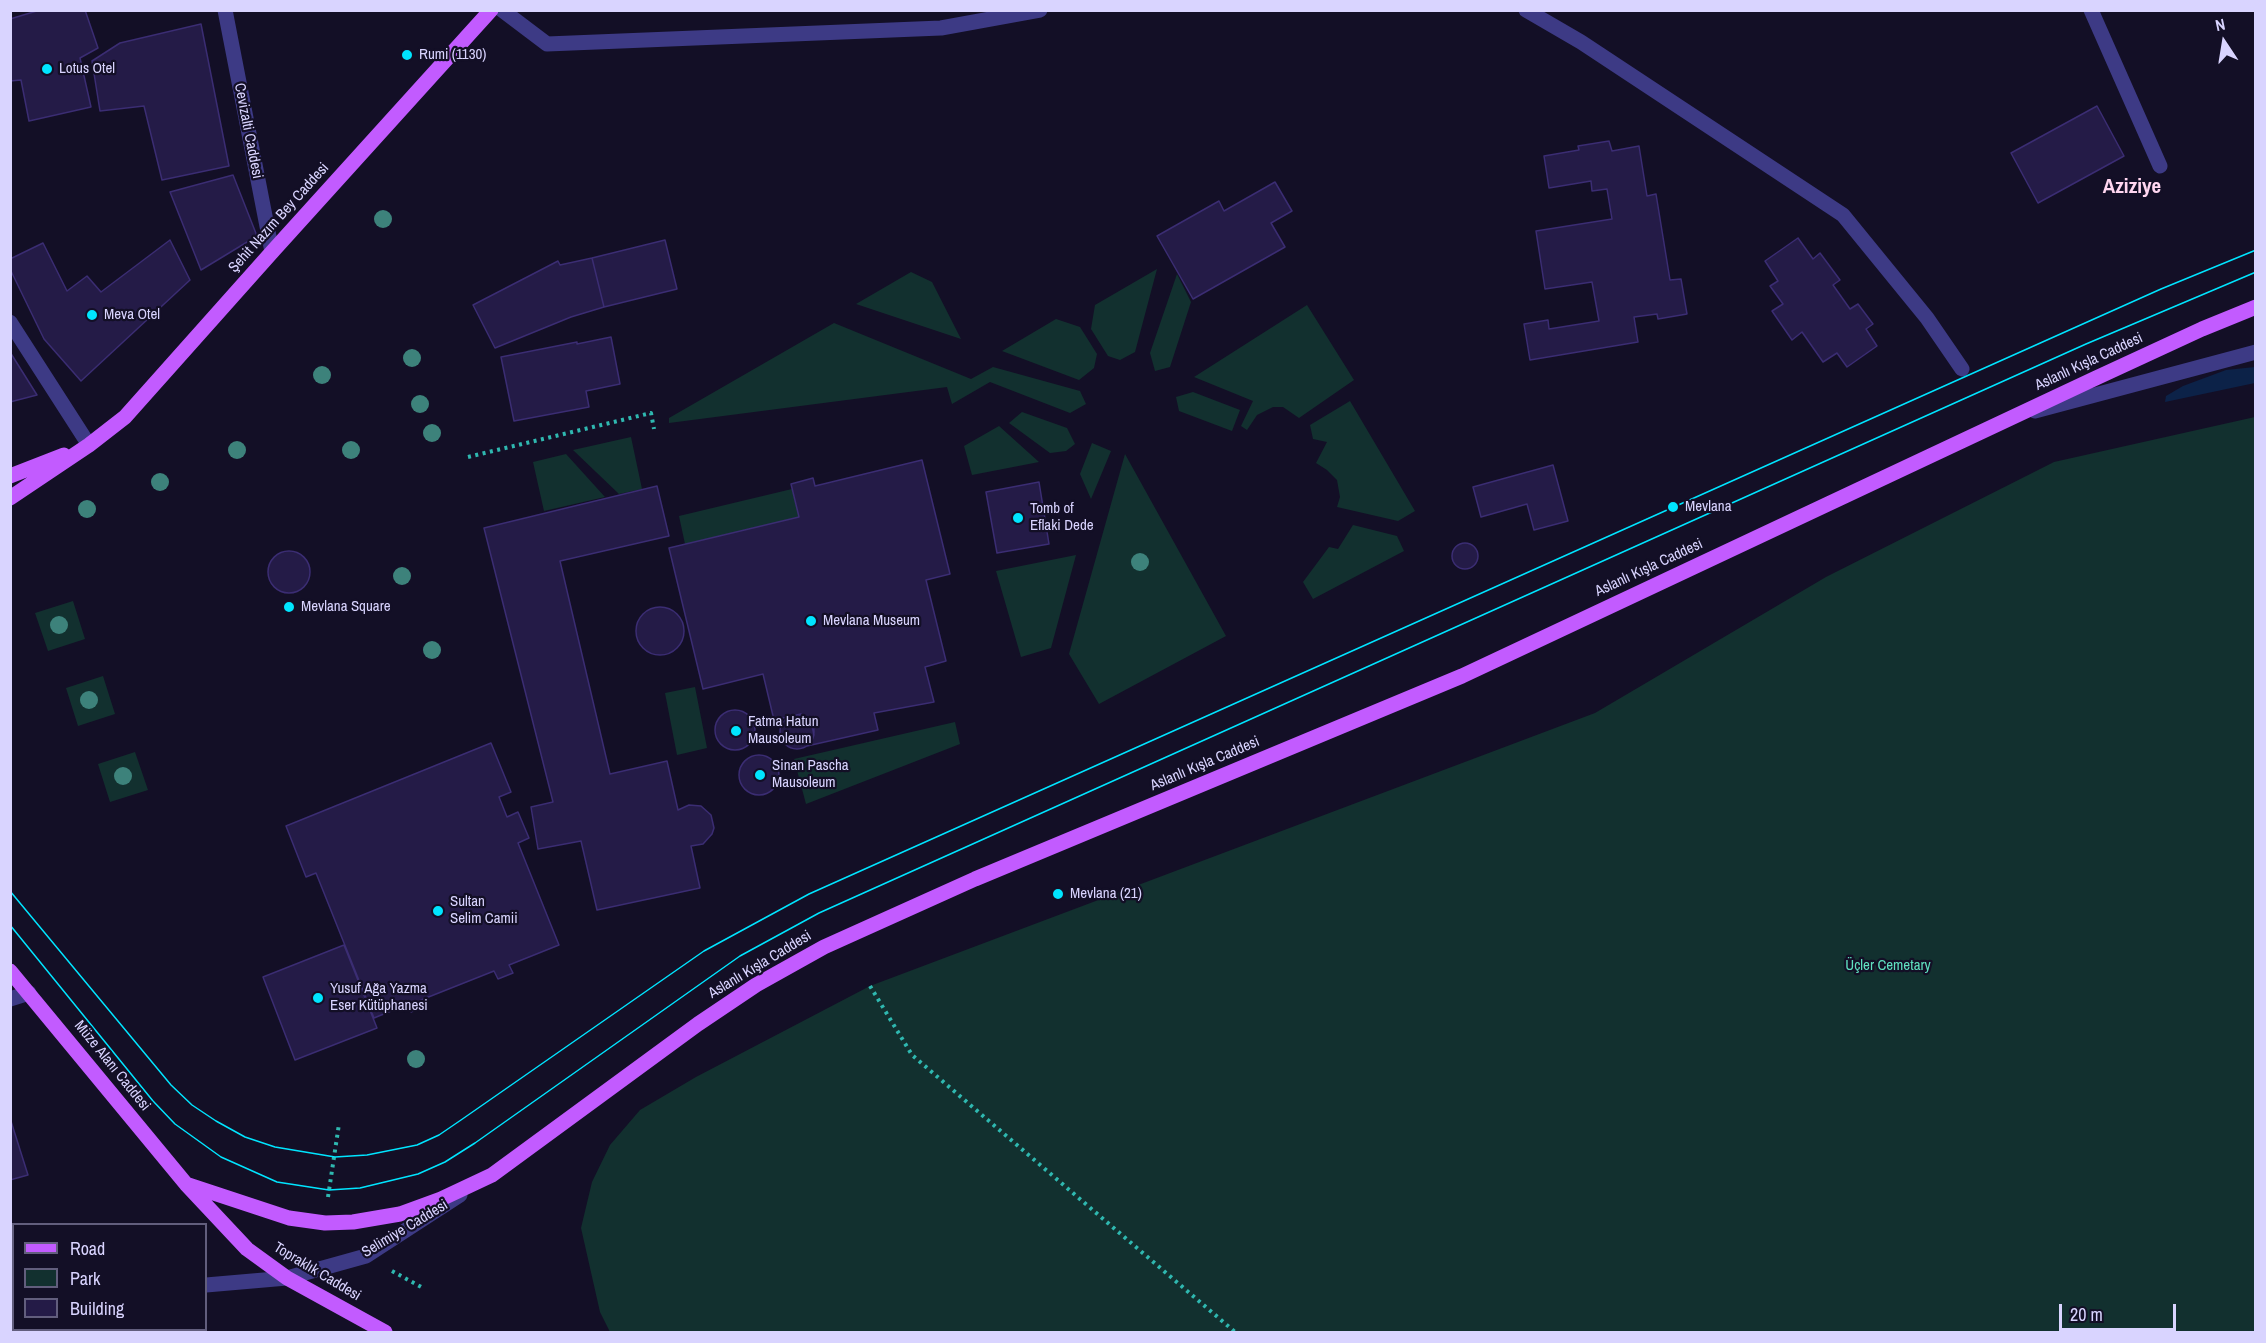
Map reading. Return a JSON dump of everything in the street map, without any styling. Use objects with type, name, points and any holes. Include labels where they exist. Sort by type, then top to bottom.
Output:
[{"type":"main road","name":"Şehit Nazım Bey Caddesi","points":[[90,445],[133,409],[491,10]]},
{"type":"main road","name":"Aslanlı Kışla Caddesi","points":[[186,1184],[289,1218],[325,1223],[353,1222],[400,1214],[441,1199],[492,1175],[698,1024],[756,985],[824,947],[975,879],[1462,676],[2155,350],[2256,307]]},
{"type":"main road","points":[[10,476],[90,445]]},
{"type":"main road","points":[[10,498],[90,445]]},
{"type":"main road","name":"Müze Alanı Caddesi","points":[[10,970],[186,1184]]},
{"type":"main road","name":"Topraklık Caddesi","points":[[186,1184],[247,1250],[287,1278],[385,1332]]},
{"type":"street","name":"Cevizalti Caddesi","points":[[225,10],[272,252]]},
{"type":"street","points":[[502,10],[547,44],[941,28],[1040,10]]},
{"type":"street","points":[[1526,10],[1581,42],[1843,215],[1927,318],[1962,369]]},
{"type":"street","points":[[2091,10],[2160,166]]},
{"type":"street","points":[[10,322],[90,445]]},
{"type":"street","points":[[2009,419],[2256,352]]},
{"type":"street","points":[[10,999],[29,993]]},
{"type":"street","name":"Selimiye Caddesi","points":[[207,1285],[287,1278],[366,1256],[492,1175]]},
{"type":"path","points":[[468,457],[651,413],[654,429]]},
{"type":"path","points":[[870,986],[912,1055],[1235,1332]]},
{"type":"path","points":[[325,1223],[339,1124]]},
{"type":"green space","points":[[1157,269],[1135,352],[1120,360],[1108,356],[1091,329],[1095,305]]},
{"type":"green space","points":[[911,272],[932,282],[961,339],[856,304]]},
{"type":"green space","points":[[1177,274],[1191,302],[1170,367],[1155,371],[1150,353]]},
{"type":"green space","points":[[1307,305],[1354,380],[1299,418],[1283,407],[1273,407],[1257,415],[1247,430],[1241,426],[1253,401],[1194,377]]},
{"type":"green space","points":[[1056,319],[1080,327],[1097,354],[1094,368],[1079,380],[1002,351]]},
{"type":"green space","points":[[834,323],[971,379],[993,367],[1080,391],[1086,404],[1070,413],[990,382],[952,404],[947,387],[669,423],[669,418]]},
{"type":"green space","points":[[1193,392],[1240,410],[1232,431],[1179,411],[1176,397]]},
{"type":"green space","points":[[1350,401],[1415,511],[1398,521],[1337,507],[1340,497],[1337,480],[1316,463],[1327,442],[1313,439],[1310,425]]},
{"type":"green space","points":[[1022,412],[1067,428],[1075,444],[1066,451],[1050,453],[1009,423]]},
{"type":"green space","name":"Üçler Cemetary","points":[[2255,417],[2255,1332],[610,1332],[600,1312],[581,1228],[592,1182],[610,1145],[640,1110],[696,1077],[870,986],[1595,713],[1826,577],[2054,462]]},
{"type":"green space","points":[[999,426],[1039,462],[972,475],[964,446]]},
{"type":"green space","points":[[631,437],[642,489],[619,494],[573,450]]},
{"type":"green space","points":[[1092,443],[1111,451],[1091,499],[1080,474]]},
{"type":"green space","points":[[566,454],[605,497],[544,511],[533,462]]},
{"type":"green space","points":[[1125,454],[1226,636],[1099,704],[1069,654]]},
{"type":"green space","points":[[792,489],[799,517],[685,544],[679,516]]},
{"type":"green space","points":[[1353,525],[1397,536],[1404,551],[1313,599],[1303,582],[1329,547],[1338,549]]},
{"type":"green space","points":[[1076,555],[1051,648],[1021,657],[996,571]]},
{"type":"green space","points":[[73,601],[85,639],[48,651],[35,613]]},
{"type":"green space","points":[[103,676],[115,714],[78,726],[66,688]]},
{"type":"green space","points":[[695,687],[707,748],[677,755],[665,693]]},
{"type":"green space","points":[[955,722],[960,744],[806,804],[794,759]]},
{"type":"green space","points":[[135,752],[148,790],[110,802],[98,764]]},
{"type":"water","points":[[2255,367],[2255,383],[2165,402],[2166,396],[2183,386],[2226,370]]},
{"type":"building","name":"Lotus Otel","points":[[40,10],[85,10],[98,48],[80,58],[91,107],[29,121],[21,80],[10,81],[10,19]]},
{"type":"building","points":[[201,24],[229,166],[162,180],[144,106],[100,111],[92,61],[120,43]]},
{"type":"building","points":[[2097,106],[2124,156],[2038,203],[2011,153]]},
{"type":"building","points":[[1609,141],[1612,151],[1639,146],[1647,196],[1656,194],[1670,280],[1681,279],[1687,314],[1658,319],[1657,314],[1634,317],[1638,342],[1530,360],[1524,324],[1548,320],[1549,329],[1599,321],[1592,282],[1545,289],[1536,231],[1612,219],[1607,189],[1592,191],[1591,181],[1549,188],[1544,156],[1579,150],[1578,146]]},
{"type":"building","points":[[233,175],[257,236],[201,270],[170,192]]},
{"type":"building","points":[[1275,182],[1292,211],[1271,223],[1285,247],[1193,299],[1157,236],[1219,201],[1224,211]]},
{"type":"building","points":[[1798,238],[1813,259],[1820,253],[1840,280],[1833,285],[1850,309],[1858,304],[1873,324],[1866,329],[1877,346],[1847,367],[1837,353],[1823,362],[1802,332],[1792,340],[1772,311],[1783,304],[1770,286],[1778,281],[1765,261]]},
{"type":"building","name":"Meva Otel","points":[[170,240],[190,280],[81,381],[44,339],[10,269],[10,259],[43,243],[67,291],[87,276],[101,292]]},
{"type":"building","points":[[665,240],[677,289],[604,307],[592,258]]},
{"type":"building","points":[[592,258],[604,307],[571,317],[495,348],[473,305],[558,261],[560,265]]},
{"type":"building","points":[[611,337],[620,384],[586,391],[589,407],[514,421],[501,357]]},
{"type":"building","points":[[10,352],[37,395],[10,402]]},
{"type":"building","name":"Mevlana Museum","points":[[922,460],[950,574],[926,580],[946,661],[925,667],[934,702],[874,713],[878,730],[807,746],[814,735],[811,721],[801,714],[774,720],[763,674],[703,689],[669,548],[799,517],[791,484],[813,478],[815,486]]},
{"type":"building","points":[[1553,465],[1568,521],[1534,530],[1527,504],[1481,517],[1473,487]]},
{"type":"building","name":"Tomb of Eflaki Dede","points":[[1039,482],[1049,544],[997,553],[986,492]]},
{"type":"building","points":[[657,486],[669,536],[560,561],[610,774],[667,761],[678,810],[689,805],[701,806],[711,815],[714,828],[703,844],[691,846],[700,888],[597,910],[581,841],[538,849],[531,807],[553,802],[484,528]]},
{"type":"building","points":[[1465,543],[1474,547],[1478,556],[1474,565],[1465,569],[1456,565],[1452,556],[1456,547]]},
{"type":"building","points":[[289,551],[304,557],[310,572],[304,587],[289,593],[274,587],[268,572],[274,557]]},
{"type":"building","points":[[660,607],[677,614],[684,631],[677,648],[660,655],[643,648],[636,631],[643,614]]},
{"type":"building","name":"Fatma Hatun Mausoleum","points":[[735,710],[749,716],[755,730],[749,744],[735,750],[721,744],[715,730],[721,716]]},
{"type":"building","points":[[797,715],[809,720],[814,732],[809,744],[797,749],[785,744],[780,732],[785,720]]},
{"type":"building","name":"Sultan Selim Camii","points":[[491,743],[511,792],[499,797],[507,817],[518,812],[529,838],[518,843],[559,945],[509,965],[513,973],[498,979],[494,971],[421,1000],[424,1006],[411,1012],[408,1004],[374,1018],[316,873],[306,877],[286,826]]},
{"type":"building","name":"Sinan Pascha Mausoleum","points":[[759,755],[773,761],[779,775],[773,789],[759,795],[745,789],[739,775],[745,761]]},
{"type":"building","name":"Yusuf Ağa Yazma Eser Kütüphanesi","points":[[344,945],[377,1028],[295,1060],[263,977]]},
{"type":"building","points":[[10,1118],[28,1175],[10,1180]]},
{"type":"tram line","points":[[10,891],[171,1085],[192,1105],[216,1121],[245,1137],[275,1147],[335,1157],[367,1155],[417,1145],[439,1135],[704,951],[809,894],[2161,289],[2256,250]]},
{"type":"tram line","points":[[10,925],[153,1101],[175,1124],[221,1157],[277,1182],[329,1190],[360,1188],[418,1174],[445,1162],[475,1143],[740,956],[819,913],[2086,344],[2256,272]]},
{"type":"place","name":"Rumi (1130)","points":[[407,55]]},
{"type":"place","name":"Lotus Otel","points":[[47,69]]},
{"type":"place","name":"Meva Otel","points":[[92,315]]},
{"type":"place","name":"Mevlana","points":[[1673,507]]},
{"type":"place","name":"Tomb of Eflaki Dede","points":[[1018,518]]},
{"type":"place","name":"Mevlana Square","points":[[289,607]]},
{"type":"place","name":"Mevlana Museum","points":[[811,621]]},
{"type":"place","name":"Fatma Hatun Mausoleum","points":[[736,731]]},
{"type":"place","name":"Sinan Pascha Mausoleum","points":[[760,775]]},
{"type":"place","name":"Mevlana (21)","points":[[1058,894]]},
{"type":"place","name":"Sultan Selim Camii","points":[[438,911]]},
{"type":"place","name":"Yusuf Ağa Yazma Eser Kütüphanesi","points":[[318,998]]},
{"type":"district","name":"Aziziye","points":[[2132,187]]}]
